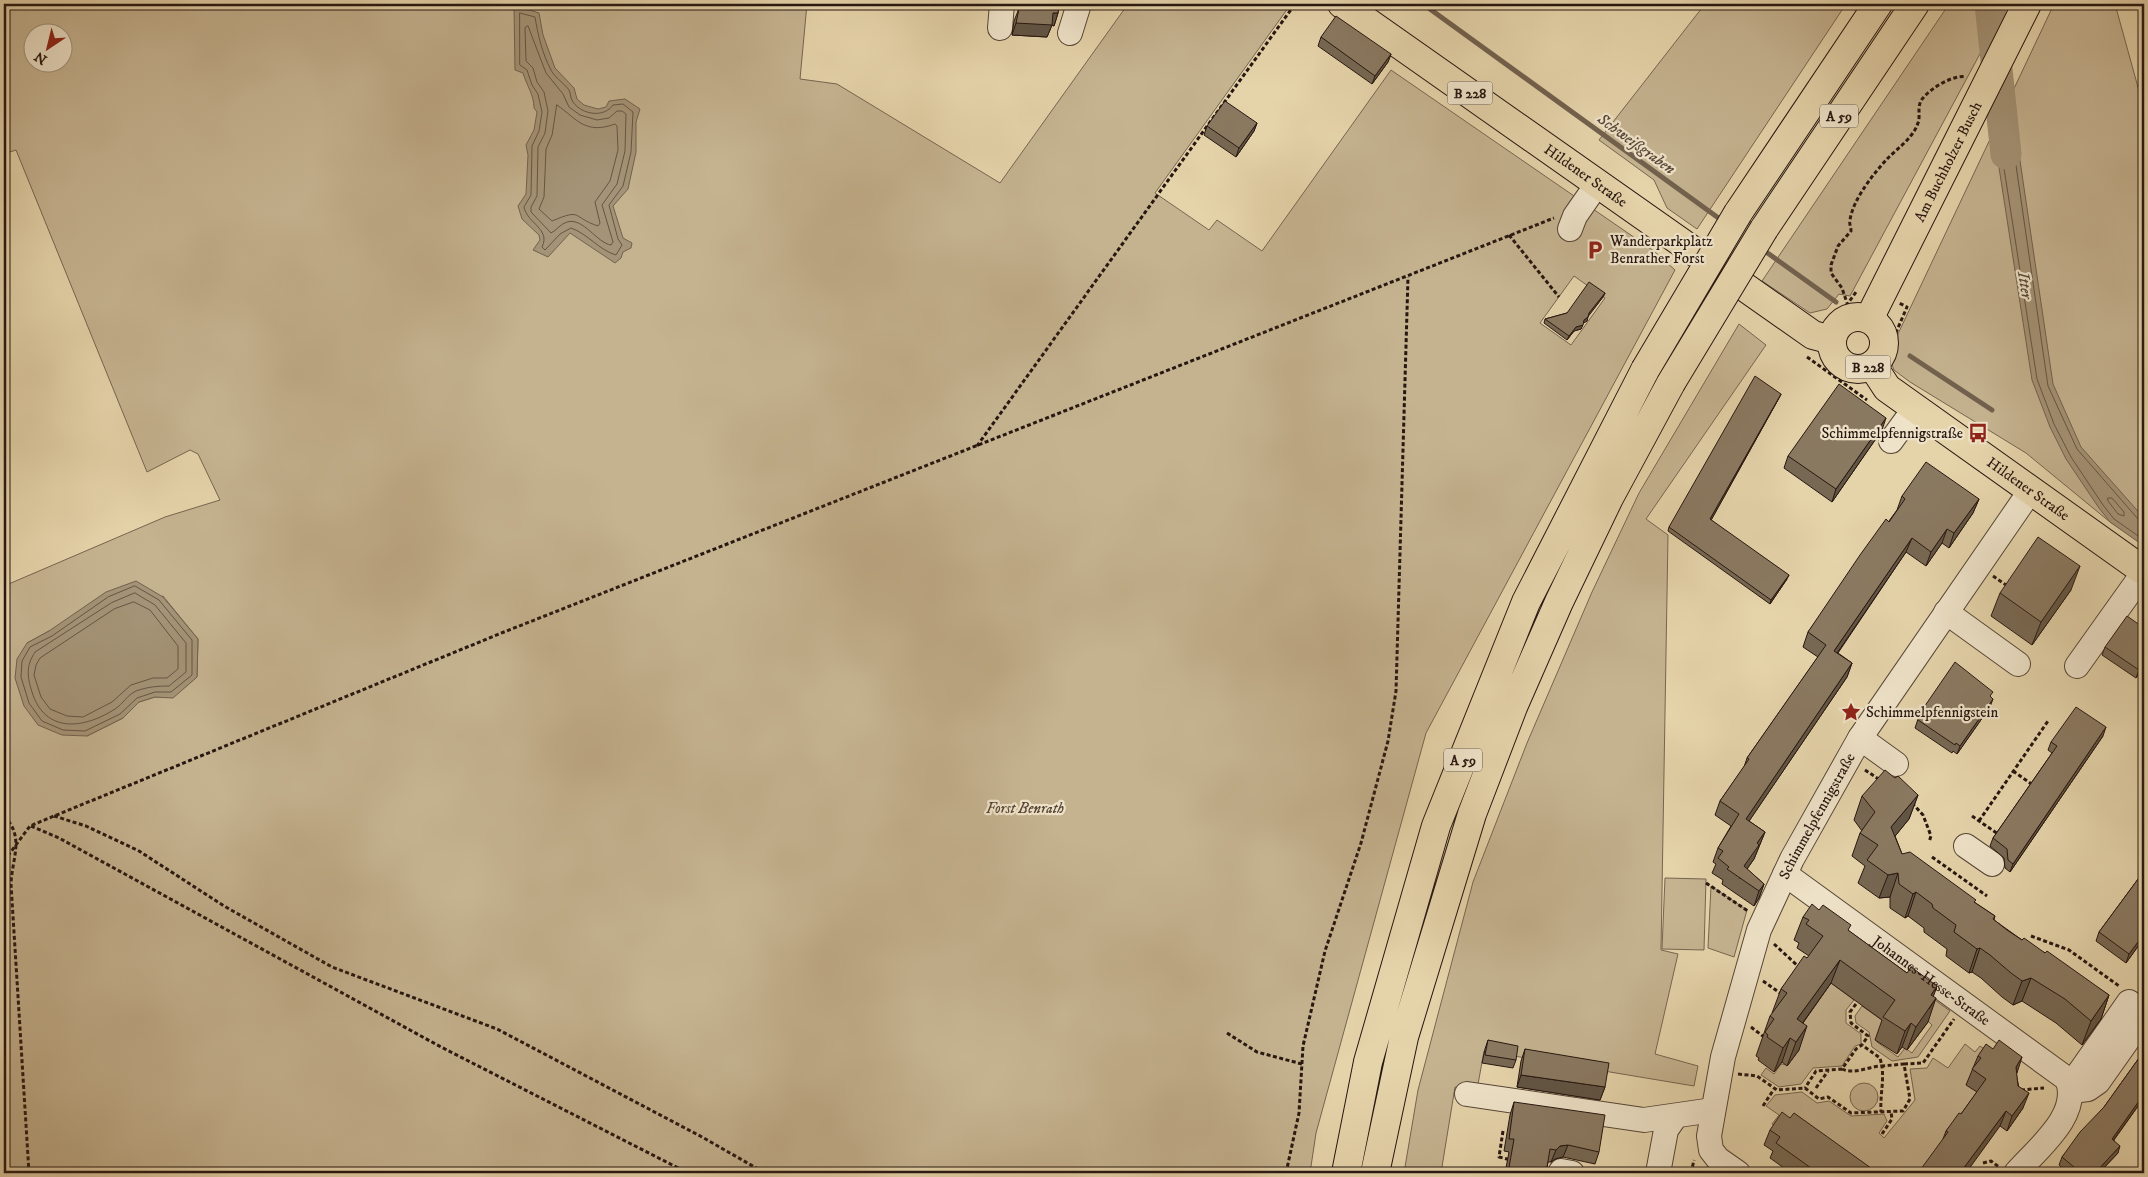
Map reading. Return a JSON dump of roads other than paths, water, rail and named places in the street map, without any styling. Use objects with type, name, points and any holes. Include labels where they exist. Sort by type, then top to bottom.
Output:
[{"type":"main road","name":"Hildener Straße","points":[[1342,4],[1813,335],[1832,340]]},
{"type":"main road","name":"A 59","points":[[1346,1173],[1368,1062],[1436,826],[1526,602],[1645,370],[1738,213],[1878,4]]},
{"type":"main road","name":"A 59","points":[[1375,1173],[1404,1037],[1472,814],[1514,707],[1559,602],[1609,498],[1671,383],[1764,229],[1915,4]]},
{"type":"main road","name":"Am Buchholzer Busch","points":[[1858,313],[1881,293],[1974,94],[2027,4]]},
{"type":"main road","name":"B 228","points":[[1858,313],[1881,330],[1884,345],[1878,360],[1879,362],[1864,368],[1848,367],[1835,356],[1832,340],[1836,327],[1858,313]]},
{"type":"main road","name":"Hildener Straße","points":[[1879,362],[1887,388],[2144,572]]},
{"type":"street","points":[[1000,28],[1002,4]]},
{"type":"street","points":[[1070,33],[1079,4]]},
{"type":"street","points":[[1572,222],[1598,183]]},
{"type":"street","points":[[1892,441],[1915,408]]},
{"type":"street","name":"Schimmelpfennigstraße","points":[[1736,1173],[1718,1159],[1711,1150],[1709,1136],[1720,1073],[1746,970],[1762,923],[1785,874],[1854,748],[2031,490]]},
{"type":"street","points":[[2077,666],[2144,572]]},
{"type":"street","points":[[1946,612],[2018,664]]},
{"type":"street","points":[[1854,748],[1896,764]]},
{"type":"street","points":[[1966,846],[1992,864]]},
{"type":"street","name":"Johannes-Hesse-Straße","points":[[1785,874],[2067,1079],[2071,1089]]},
{"type":"street","points":[[2016,1173],[2066,1117],[2071,1089],[2088,1089],[2098,1082],[2132,1002]]},
{"type":"street","points":[[1467,1094],[1644,1120],[1713,1110]]},
{"type":"street","points":[[1658,1173],[1666,1130],[1675,1117]]},
{"type":"street","points":[[1560,1173],[1561,1171],[1572,1173]]},
{"type":"water","points":[[1984,4],[2000,4],[2002,15],[1989,37]]},
{"type":"water","points":[[514,5],[539,13],[543,35],[555,68],[574,88],[577,99],[584,105],[598,109],[606,107],[609,101],[625,99],[640,109],[636,122],[636,152],[628,189],[613,206],[623,238],[632,243],[631,248],[623,252],[621,258],[615,263],[570,233],[548,257],[533,250],[540,240],[539,235],[522,219],[518,206],[526,194],[528,155],[526,145],[534,130],[537,112],[523,73],[515,70]]},
{"type":"water","points":[[2010,93],[2053,384],[2081,447],[2144,518],[2144,546],[2110,522],[2099,508],[2066,459],[2050,427],[2032,380],[1993,129]]},
{"type":"water","points":[[136,581],[163,597],[198,639],[197,677],[173,698],[155,697],[139,702],[123,718],[87,736],[62,735],[38,725],[24,706],[15,678],[17,659],[27,643],[49,631],[106,592]]},
{"type":"waterway","name":"Schweißgraben","points":[[1423,4],[1724,222]]},
{"type":"waterway","name":"Itter","points":[[1990,4],[2006,154]]},
{"type":"waterway","name":"Schweißgraben","points":[[1762,249],[1836,302]]},
{"type":"waterway","name":"Schweißgraben","points":[[1910,356],[1992,410]]},
{"type":"place","name":"Wanderparkplatz Benrather Forst","points":[[1595,250]]},
{"type":"place","name":"Schimmelpfennigstraße","points":[[1978,433]]},
{"type":"place","name":"Schimmelpfennigstein","points":[[1851,712]]},
{"type":"park label","name":"Forst Benrath","points":[[1025,808]]}]
